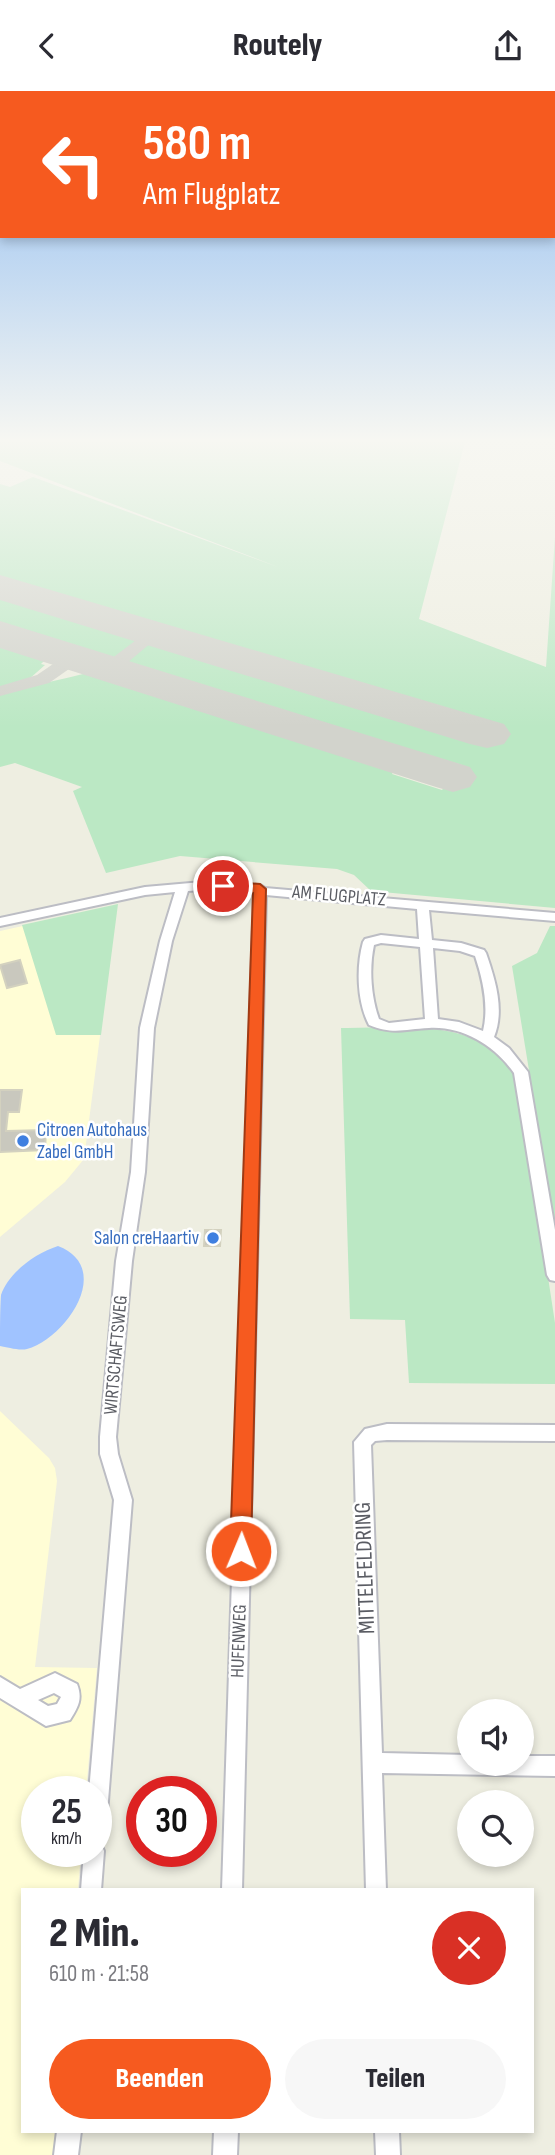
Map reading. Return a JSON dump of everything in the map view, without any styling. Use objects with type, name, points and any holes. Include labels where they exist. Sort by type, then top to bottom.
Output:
[{"type":"street","name":"AM FLUGPLATZ","points":[[0,922],[145,891],[183,887],[260,889],[555,917]]},
{"type":"street","name":"WIRTSCHAFTSWEG","points":[[100,1776],[123,1500],[109,1454],[124,1261],[138,1172],[149,1013],[166,941],[183,887]]},
{"type":"street","name":"HUFENWEG","points":[[232,1888],[260,889]]},
{"type":"street","points":[[423,904],[432,1024]]},
{"type":"street","points":[[487,1038],[492,1030],[492,1016],[480,953],[461,947],[425,943],[381,939],[369,942],[366,959],[369,1012],[374,1023],[387,1028],[432,1024],[460,1027],[487,1038],[514,1061],[525,1084],[555,1275]]},
{"type":"street","name":"MITTELFELDRING","points":[[376,1888],[362,1442],[371,1434],[387,1432],[555,1433]]},
{"type":"street","points":[[0,1687],[19,1699]]},
{"type":"street","points":[[371,1763],[555,1766]]},
{"type":"street","points":[[91,1888],[93,1867]]},
{"type":"street","points":[[66,2155],[68,2133]]},
{"type":"street","points":[[225,2155],[226,2133]]},
{"type":"street","points":[[387,2133],[388,2155]]},
{"type":"shaded area","points":[[117,905],[84,1159],[65,1182],[0,1237],[0,931]]},
{"type":"shaded area","points":[[0,1411],[49,1458],[55,1468],[57,1481],[35,1667],[97,1668],[87,1776],[21,1776],[21,1867],[80,1867],[78,1888],[21,1888],[21,2133],[57,2133],[55,2155],[0,2155]]},
{"type":"green space","points":[[0,534],[189,534],[278,567],[192,534],[441,534],[419,619],[546,667],[555,537],[555,908],[371,891],[354,875],[337,869],[180,856],[106,873],[73,791],[82,787],[15,763],[0,767],[0,694],[92,672],[395,769],[392,774],[442,790],[462,765],[418,752],[414,756],[0,626]]},
{"type":"green space","points":[[0,643],[44,657],[42,659],[45,660],[41,664],[45,665],[28,680],[0,688]]},
{"type":"green space","points":[[118,904],[101,1035],[56,1035],[22,925]]},
{"type":"green space","points":[[550,926],[555,926],[555,1230],[512,966],[537,953]]},
{"type":"green space","points":[[391,1027],[444,1031],[468,1037],[489,1047],[506,1064],[519,1087],[555,1323],[555,1384],[409,1383],[405,1320],[350,1319],[341,1028]]},
{"type":"water","points":[[58,1246],[75,1256],[83,1270],[83,1286],[69,1318],[42,1343],[27,1349],[0,1346],[1,1295],[5,1287],[24,1265],[41,1253]]},
{"type":"building","points":[[20,960],[27,983],[7,988],[0,965]]},
{"type":"building","name":"Citroen Autohaus Zabel GmbH","points":[[0,1090],[22,1090],[19,1112],[8,1112],[6,1131],[46,1130],[45,1150],[0,1152]]},
{"type":"building","name":"Salon creHaartiv","points":[[205,1230],[221,1230],[220,1246],[204,1246]]},
{"type":"taxiway","points":[[109,669],[152,633]]},
{"type":"taxiway","points":[[0,691],[43,679],[65,664],[89,663]]},
{"type":"runway","points":[[0,587],[487,734]]},
{"type":"runway","points":[[0,634],[453,777]]},
{"type":"place","name":"Citroen Autohaus Zabel GmbH","points":[[23,1141]]},
{"type":"place","name":"Salon creHaartiv","points":[[213,1238]]},
{"type":"route","points":[[223,886],[260,889],[241,1551]]}]
